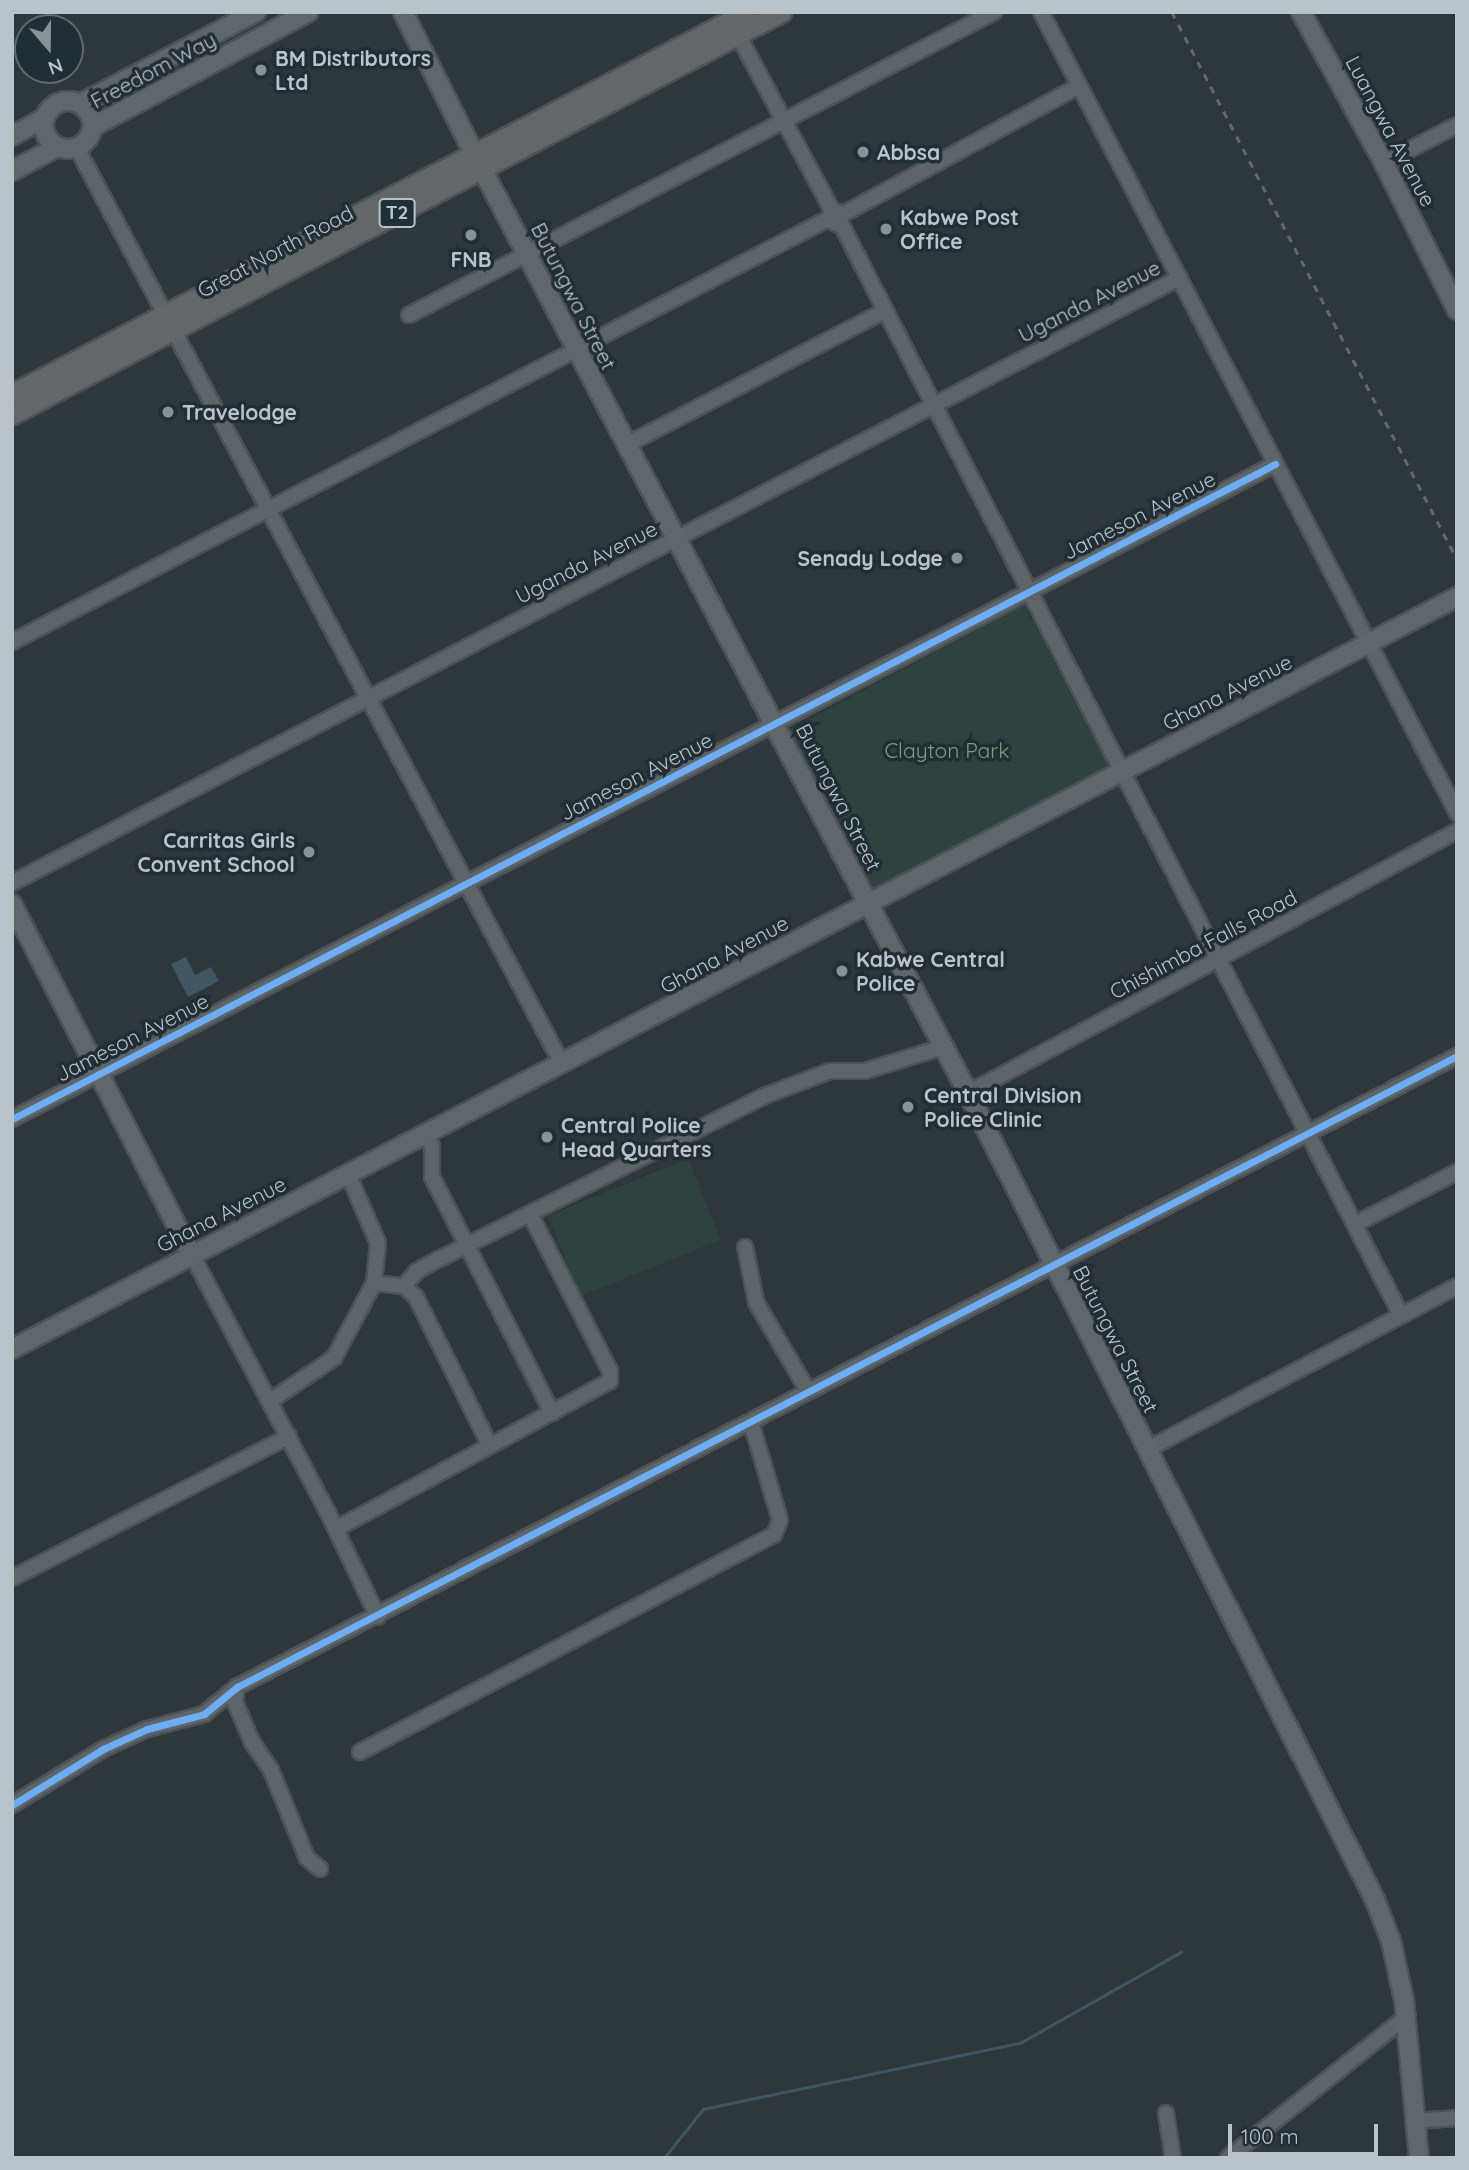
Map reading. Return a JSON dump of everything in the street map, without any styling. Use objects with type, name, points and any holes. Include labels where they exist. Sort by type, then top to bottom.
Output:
[{"type":"highway","name":"Great North Road","points":[[12,414],[170,322],[606,95],[735,20],[781,12]]},
{"type":"highway","name":"Great North Road","points":[[12,394],[170,322]]},
{"type":"main road","name":"Freedom Way","points":[[80,104],[256,12]]},
{"type":"main road","name":"Freedom Way","points":[[92,128],[309,12]]},
{"type":"main road","name":"Butungwa Street","points":[[403,12],[675,540],[776,723],[968,1093],[1375,1900],[1391,1941],[1406,2017],[1419,2158]]},
{"type":"main road","name":"Luangwa Avenue","points":[[1301,12],[1384,163],[1457,310]]},
{"type":"main road","points":[[149,68],[160,91]]},
{"type":"main road","points":[[12,136],[44,118],[59,103],[80,104],[90,114],[92,128],[88,140],[77,148],[57,147],[12,171]]},
{"type":"main road","points":[[44,118],[47,138],[57,147]]},
{"type":"main road","name":"Ghana Avenue","points":[[12,1349],[1457,597]]},
{"type":"main road","points":[[12,904],[192,1255]]},
{"type":"street","points":[[409,315],[994,12]]},
{"type":"street","points":[[1041,12],[1457,813]]},
{"type":"street","points":[[735,20],[784,122],[934,405],[1401,1315]]},
{"type":"street","points":[[12,642],[575,347],[836,216],[1079,86]]},
{"type":"street","points":[[1384,163],[1457,125]]},
{"type":"street","points":[[77,148],[562,1064]]},
{"type":"street","name":"Uganda Avenue","points":[[12,883],[1179,278]]},
{"type":"street","points":[[626,446],[885,311]]},
{"type":"street","name":"Jameson Avenue","points":[[12,1119],[1275,464]]},
{"type":"street","name":"Chishimba Falls Road","points":[[968,1093],[1457,831]]},
{"type":"street","points":[[404,1286],[416,1271],[767,1096],[830,1071],[865,1071],[943,1047]]},
{"type":"street","points":[[12,1805],[103,1749],[216,1708],[237,1687],[378,1617],[808,1391],[1457,1056]]},
{"type":"street","points":[[425,1134],[432,1146],[432,1177],[552,1413]]},
{"type":"street","points":[[1355,1224],[1457,1172]]},
{"type":"street","points":[[270,1401],[334,1358],[374,1283],[378,1243],[348,1174]]},
{"type":"street","points":[[335,1529],[606,1384],[611,1376],[530,1214]]},
{"type":"street","points":[[745,1247],[756,1302],[808,1391]]},
{"type":"street","points":[[192,1255],[289,1436],[378,1617]]},
{"type":"street","points":[[374,1283],[404,1286],[415,1297],[490,1446]]},
{"type":"street","points":[[1148,1449],[1457,1286]]},
{"type":"street","points":[[360,1752],[774,1535],[780,1520],[751,1422]]},
{"type":"street","points":[[12,1578],[289,1436]]},
{"type":"street","points":[[237,1687],[235,1702],[252,1742],[271,1770],[307,1858],[320,1870]]},
{"type":"street","points":[[1228,2158],[1406,2017]]},
{"type":"street","points":[[1166,2113],[1173,2158]]},
{"type":"street","points":[[1415,2121],[1457,2118]]},
{"type":"green space","name":"Clayton Park","points":[[1024,605],[1110,767],[872,894],[786,732]]},
{"type":"green space","points":[[688,1159],[721,1240],[581,1296],[548,1216]]},
{"type":"water","points":[[186,957],[195,975],[211,967],[219,981],[188,997],[171,964]]},
{"type":"waterway","points":[[664,2158],[703,2109],[1020,2043],[1181,1952]]},
{"type":"railway","points":[[1172,12],[1457,559]]},
{"type":"cycle path","points":[[12,1119],[1275,464]]},
{"type":"cycle path","points":[[12,1805],[103,1749],[147,1729],[204,1714],[237,1687],[1457,1056]]},
{"type":"place","name":"BM Distributors Ltd","points":[[261,70]]},
{"type":"place","name":"Abbsa","points":[[863,152]]},
{"type":"place","name":"Kabwe Post Office","points":[[886,229]]},
{"type":"place","name":"FNB","points":[[471,235]]},
{"type":"place","name":"Travelodge","points":[[168,412]]},
{"type":"place","name":"Senady Lodge","points":[[957,558]]},
{"type":"place","name":"Carritas Girls Convent School","points":[[309,852]]},
{"type":"place","name":"Kabwe Central Police","points":[[842,971]]},
{"type":"place","name":"Central Division Police Clinic","points":[[908,1107]]},
{"type":"place","name":"Central Police Head Quarters","points":[[547,1137]]}]
